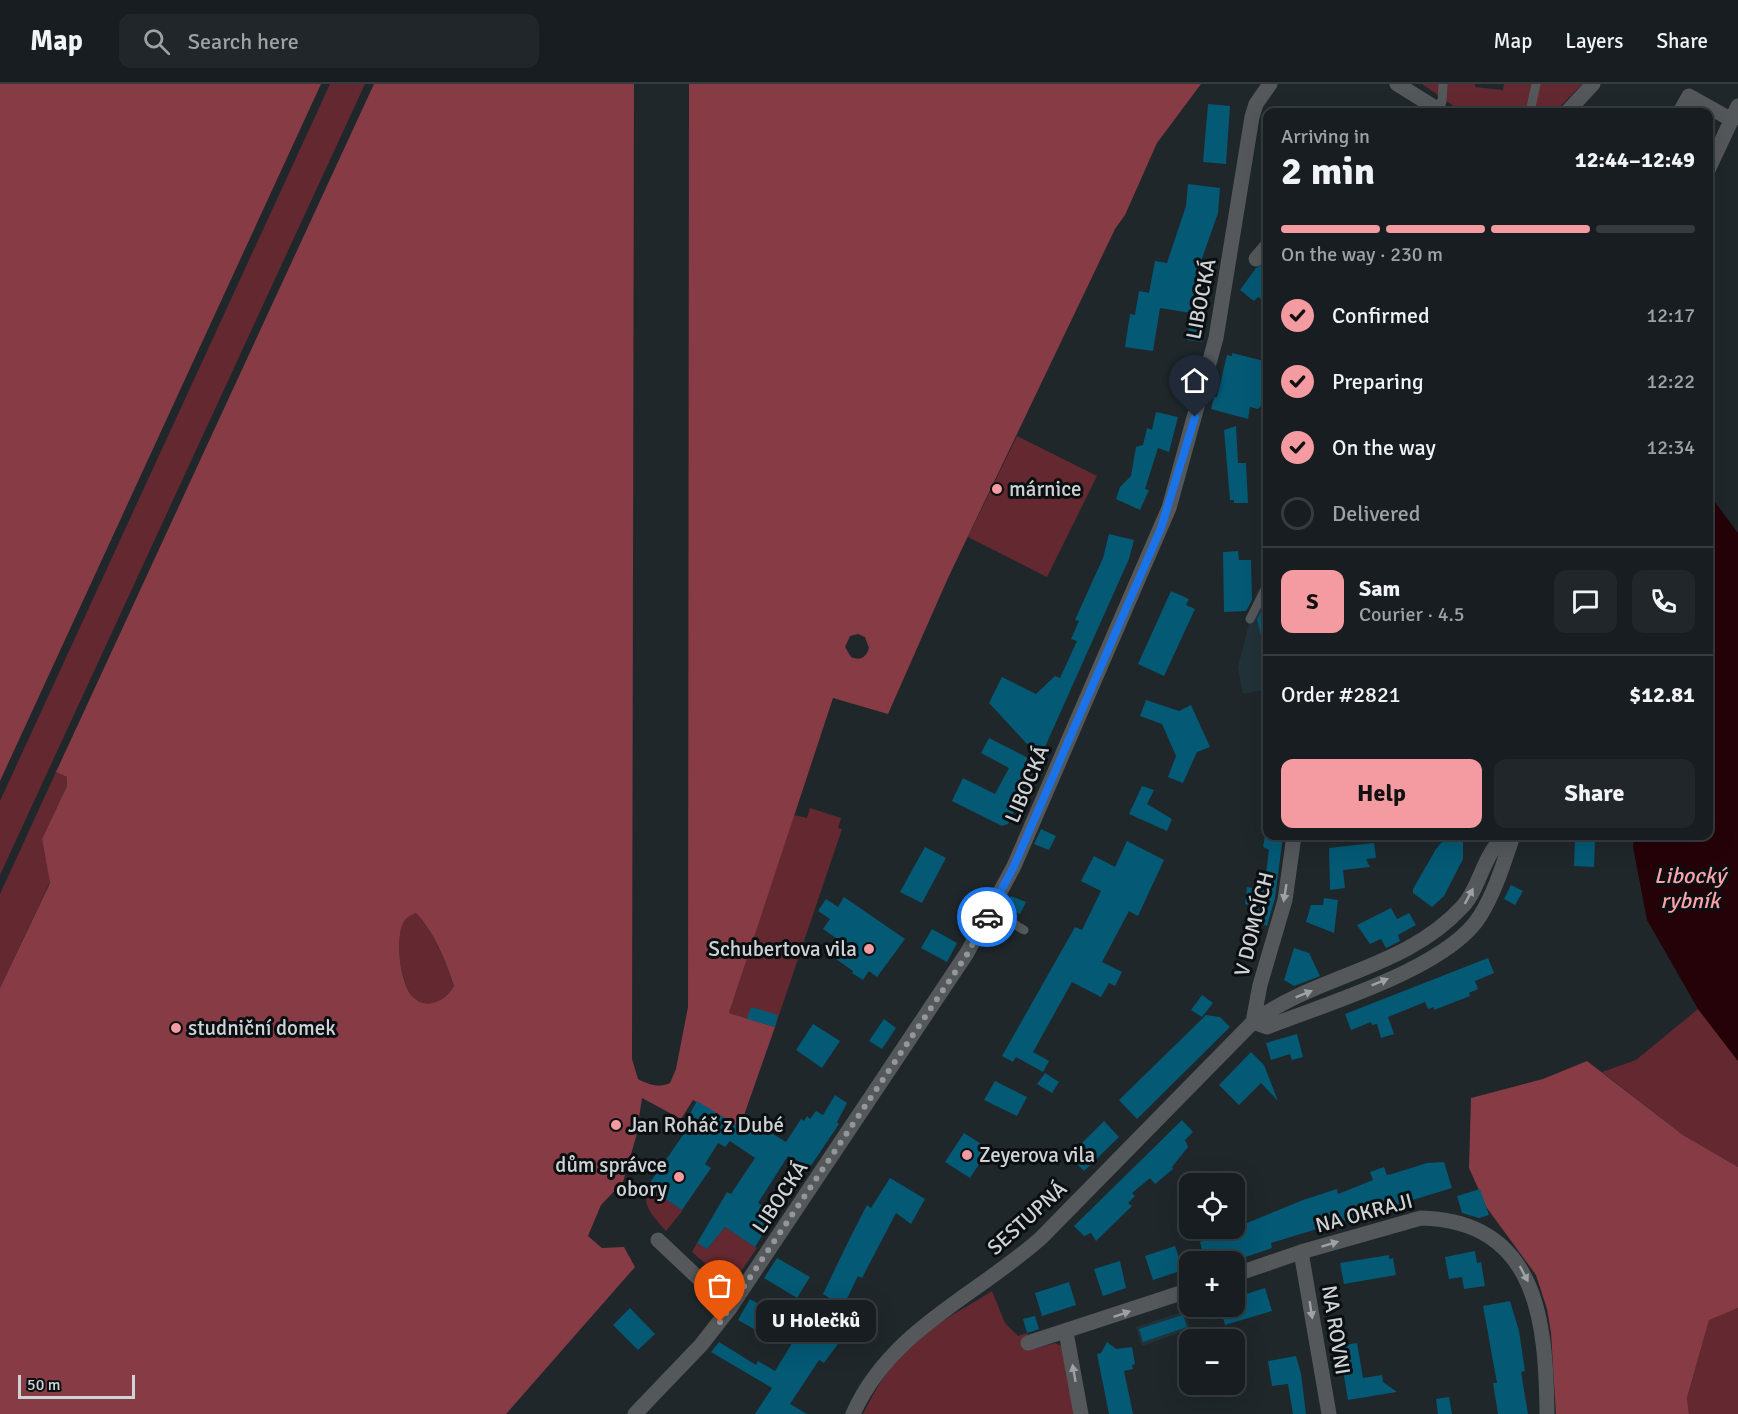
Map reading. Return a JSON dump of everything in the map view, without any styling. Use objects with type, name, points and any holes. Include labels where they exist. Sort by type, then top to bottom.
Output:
[{"type":"street","name":"LIBOCKÁ","points":[[635,1414],[701,1345],[730,1308],[968,953],[1014,866],[1169,508],[1216,338],[1252,117],[1256,104],[1270,84]]},
{"type":"street","points":[[1397,84],[1431,108]]},
{"type":"street","points":[[1571,108],[1591,85]]},
{"type":"street","points":[[1682,108],[1689,96],[1735,113],[1713,159]]},
{"type":"street","points":[[1256,259],[1263,251]]},
{"type":"street","name":"V DOMCÍCH","points":[[1253,1022],[1260,985],[1285,900],[1293,840]]},
{"type":"street","name":"SESTUPNÁ","points":[[853,1414],[877,1374],[902,1345],[947,1307],[1024,1253],[1041,1238],[1253,1022],[1275,1005],[1378,965],[1418,944],[1464,905],[1491,852],[1502,840]]},
{"type":"street","points":[[1253,1022],[1267,1028],[1427,963],[1456,943],[1480,917],[1511,840]]},
{"type":"street","name":"NA OKRAJI","points":[[1245,1271],[1302,1252],[1421,1218],[1457,1222],[1484,1233],[1498,1242],[1520,1266],[1533,1294],[1542,1334],[1547,1414]]},
{"type":"street","points":[[658,1240],[730,1308]]},
{"type":"street","name":"NA ROVNI","points":[[1302,1252],[1329,1414]]},
{"type":"street","points":[[1028,1343],[1179,1294]]},
{"type":"street","points":[[1066,1332],[1081,1414]]},
{"type":"lane","points":[[1437,108],[1442,102],[1443,84]]},
{"type":"lane","points":[[1531,108],[1536,84]]},
{"type":"lane","points":[[1250,619],[1263,594]]},
{"type":"lane","points":[[992,907],[1009,916],[1013,924],[1024,930]]},
{"type":"shaded area","points":[[0,84],[321,84],[0,781]]},
{"type":"shaded area","points":[[330,84],[365,84],[0,875],[0,801]]},
{"type":"shaded area","points":[[374,84],[634,84],[632,1059],[638,1079],[654,1085],[670,1083],[676,1069],[688,1007],[689,84],[1201,84],[1157,143],[1125,215],[1115,229],[948,578],[888,714],[833,698],[729,1013],[775,1027],[739,1127],[693,1100],[681,1119],[642,1098],[636,1137],[623,1182],[601,1205],[588,1236],[602,1248],[624,1247],[635,1267],[506,1414],[0,1414],[0,988],[50,883],[42,839],[67,786],[67,777],[56,772]],"holes":[[[858,634],[865,637],[869,648],[862,658],[857,659],[851,657],[845,647],[850,636]],[[416,913],[439,947],[454,986],[446,996],[435,1002],[423,1003],[417,1000],[412,996],[404,981],[400,959],[400,936],[406,919]]]},
{"type":"shaded area","points":[[1422,84],[1475,84],[1475,87],[1503,90],[1504,84],[1582,84],[1559,108],[1456,108]]},
{"type":"shaded area","points":[[1017,436],[1097,476],[1047,577],[968,537]]},
{"type":"shaded area","points":[[1263,584],[1263,690],[1243,694],[1238,667],[1257,591]]},
{"type":"shaded area","points":[[56,772],[67,777],[67,786],[42,839],[50,882],[0,988],[0,894]]},
{"type":"shaded area","points":[[810,808],[841,818],[838,828],[842,829],[775,1027],[729,1013],[794,815],[807,818]]},
{"type":"shaded area","points":[[416,913],[439,948],[454,986],[446,996],[435,1002],[423,1003],[417,1000],[412,996],[404,980],[399,947],[400,936],[406,919]]},
{"type":"shaded area","points":[[1698,1009],[1738,1061],[1738,1167],[1683,1135],[1602,1072],[1636,1060]]},
{"type":"shaded area","points":[[1587,1061],[1683,1135],[1738,1167],[1738,1308],[1709,1320],[1687,1398],[1689,1414],[1556,1414],[1551,1333],[1547,1309],[1536,1275],[1487,1208],[1469,1168],[1471,1098],[1543,1079]]},
{"type":"shaded area","points":[[647,1187],[683,1210],[666,1231],[647,1206]]},
{"type":"shaded area","points":[[725,1227],[757,1248],[731,1286],[692,1252],[697,1243],[707,1249]]},
{"type":"shaded area","points":[[992,1291],[1005,1323],[1018,1336],[1027,1333],[1030,1350],[1055,1343],[1063,1347],[1075,1414],[863,1414],[886,1373],[913,1343],[935,1326]]},
{"type":"shaded area","points":[[1738,1308],[1738,1414],[1689,1414],[1687,1398],[1709,1319]]},
{"type":"shaded area","points":[[1179,1313],[1179,1317],[1187,1317],[1190,1329],[1179,1329],[1179,1333],[1142,1346],[1136,1327]]},
{"type":"water","name":"Libocký rybník","points":[[1713,499],[1738,533],[1738,1061],[1698,1009],[1647,920],[1634,840],[1713,840]]},
{"type":"building","points":[[1208,104],[1230,106],[1226,164],[1203,162]]},
{"type":"building","points":[[1188,184],[1220,188],[1218,213],[1198,270],[1191,313],[1160,308],[1153,351],[1125,347],[1130,314],[1135,315],[1139,291],[1149,293],[1155,261],[1167,263],[1186,206]]},
{"type":"building","points":[[1263,264],[1263,296],[1254,301],[1240,290],[1256,268]]},
{"type":"building","points":[[1189,325],[1204,326],[1202,342],[1187,340]]},
{"type":"building","points":[[1232,353],[1263,361],[1263,404],[1258,409],[1250,407],[1248,419],[1211,409],[1214,397],[1217,397],[1227,355],[1232,356]]},
{"type":"building","points":[[1156,412],[1178,417],[1169,452],[1158,448],[1145,489],[1149,490],[1140,510],[1116,499],[1120,487],[1131,476],[1136,447],[1143,445],[1147,428],[1152,430]]},
{"type":"building","points":[[1236,426],[1238,463],[1246,463],[1248,503],[1234,503],[1234,500],[1230,500],[1224,430]]},
{"type":"building","points":[[1109,534],[1134,540],[1129,559],[1040,758],[989,703],[1002,677],[1036,694],[1055,676],[1060,678],[1077,641],[1071,639],[1079,621],[1075,620],[1103,558]]},
{"type":"building","points":[[1238,551],[1239,560],[1251,560],[1252,600],[1246,611],[1224,612],[1223,552]]},
{"type":"building","points":[[1171,591],[1189,599],[1186,605],[1195,609],[1164,676],[1138,664]]},
{"type":"building","points":[[1263,609],[1263,640],[1262,640],[1257,619]]},
{"type":"building","points":[[1146,700],[1179,711],[1191,705],[1210,747],[1197,752],[1183,783],[1168,777],[1176,756],[1162,724],[1140,716]]},
{"type":"building","points":[[989,738],[1038,763],[1008,824],[1002,826],[952,801],[963,778],[995,794],[1009,768],[981,753]]},
{"type":"building","points":[[1142,786],[1154,790],[1147,804],[1172,819],[1167,831],[1129,814]]},
{"type":"building","points":[[1041,829],[1056,836],[1049,850],[1034,844]]},
{"type":"building","points":[[1264,840],[1282,840],[1275,898],[1267,926],[1250,919],[1255,906],[1245,904],[1247,887],[1264,890],[1269,850],[1263,847]]},
{"type":"building","points":[[1448,840],[1463,842],[1463,859],[1444,896],[1432,907],[1413,893],[1413,889],[1441,843]]},
{"type":"building","points":[[1575,840],[1595,841],[1594,867],[1574,866]]},
{"type":"building","points":[[1127,841],[1164,860],[1138,916],[1129,911],[1102,962],[1122,972],[1115,986],[1109,983],[1101,997],[1072,982],[1033,1052],[1049,1061],[1043,1072],[1016,1057],[1013,1062],[1002,1056],[1075,927],[1082,930],[1101,891],[1081,881],[1094,856],[1115,867]]},
{"type":"building","points":[[1374,843],[1376,858],[1366,859],[1370,867],[1343,870],[1345,888],[1330,890],[1329,848]]},
{"type":"building","points":[[925,847],[946,858],[922,903],[900,892]]},
{"type":"building","points":[[1511,885],[1523,891],[1515,905],[1504,899]]},
{"type":"building","points":[[1011,896],[1026,902],[1020,914],[1005,907]]},
{"type":"building","points":[[844,897],[905,939],[877,977],[869,971],[863,980],[836,959],[846,945],[823,929],[830,919],[818,911],[826,899],[838,907]]},
{"type":"building","points":[[1324,898],[1338,900],[1334,933],[1306,922],[1311,905],[1323,905]]},
{"type":"building","points":[[1391,908],[1397,919],[1409,913],[1416,925],[1398,935],[1400,941],[1386,948],[1381,939],[1370,944],[1357,925]]},
{"type":"building","points":[[932,929],[957,943],[947,962],[921,948]]},
{"type":"building","points":[[1294,948],[1309,953],[1320,976],[1294,986],[1284,980]]},
{"type":"building","points":[[1488,958],[1494,973],[1475,981],[1478,989],[1469,993],[1470,996],[1434,1010],[1434,1007],[1428,1009],[1425,1002],[1388,1017],[1394,1034],[1381,1038],[1377,1024],[1372,1025],[1371,1022],[1351,1030],[1345,1014]]},
{"type":"building","points":[[1202,995],[1213,1003],[1202,1017],[1191,1010]]},
{"type":"building","points":[[751,1007],[778,1015],[775,1027],[747,1019]]},
{"type":"building","points":[[1206,1015],[1220,1017],[1230,1027],[1137,1119],[1119,1100]]},
{"type":"building","points":[[884,1019],[896,1028],[882,1049],[869,1041]]},
{"type":"building","points":[[813,1024],[840,1041],[822,1068],[796,1050]]},
{"type":"building","points":[[1297,1034],[1303,1057],[1292,1060],[1290,1054],[1271,1060],[1266,1043]]},
{"type":"building","points":[[1251,1052],[1264,1065],[1278,1101],[1261,1083],[1239,1105],[1219,1085]]},
{"type":"building","points":[[1045,1073],[1059,1082],[1052,1093],[1037,1084]]},
{"type":"building","points":[[995,1081],[1027,1097],[1017,1116],[984,1100]]},
{"type":"building","points":[[835,1095],[847,1103],[837,1122],[839,1124],[810,1167],[788,1156],[758,1203],[775,1214],[755,1247],[725,1227],[707,1249],[697,1243],[727,1192],[731,1194],[755,1158],[730,1141],[725,1147],[718,1143],[705,1164],[711,1168],[682,1210],[647,1187],[690,1125],[685,1122],[697,1101],[746,1131],[752,1121],[786,1142],[801,1119],[804,1121],[807,1116],[810,1119],[816,1111],[823,1115]]},
{"type":"building","points":[[1182,1120],[1193,1132],[1185,1140],[1188,1147],[1172,1167],[1173,1169],[1155,1184],[1150,1178],[1132,1193],[1135,1196],[1128,1203],[1132,1206],[1096,1241],[1091,1233],[1084,1236],[1074,1226]]},
{"type":"building","points":[[1104,1121],[1119,1137],[1084,1171],[1072,1159],[1085,1147],[1082,1143]]},
{"type":"building","name":"Zeyerova vila","points":[[964,1133],[989,1149],[970,1178],[945,1162]]},
{"type":"building","points":[[1444,1162],[1452,1188],[1271,1243],[1272,1248],[1245,1257],[1245,1251],[1202,1251],[1200,1242],[1209,1239],[1245,1239],[1245,1224],[1303,1200],[1337,1189],[1338,1194],[1373,1180],[1370,1172],[1384,1167],[1387,1175],[1427,1163]]},
{"type":"building","points":[[890,1178],[925,1199],[911,1224],[896,1213],[862,1278],[858,1276],[837,1319],[840,1322],[831,1335],[840,1341],[824,1363],[819,1360],[790,1404],[807,1414],[755,1414],[772,1388],[711,1352],[719,1342],[756,1365],[758,1361],[775,1371],[794,1340],[800,1343],[831,1299],[823,1294],[851,1236],[867,1205],[871,1208]]},
{"type":"building","points":[[1480,1189],[1489,1215],[1479,1218],[1462,1213],[1457,1196]]},
{"type":"building","points":[[1175,1246],[1179,1258],[1179,1271],[1153,1280],[1145,1256]]},
{"type":"building","points":[[1475,1251],[1477,1263],[1481,1262],[1485,1286],[1464,1289],[1462,1277],[1449,1279],[1445,1257]]},
{"type":"building","points":[[1389,1255],[1389,1259],[1393,1258],[1396,1275],[1344,1284],[1340,1263]]},
{"type":"building","points":[[777,1258],[810,1277],[797,1298],[764,1278]]},
{"type":"building","points":[[1120,1261],[1126,1288],[1103,1296],[1094,1269]]},
{"type":"building","points":[[1069,1282],[1076,1305],[1042,1316],[1035,1293]]},
{"type":"building","points":[[1265,1288],[1272,1311],[1225,1325],[1223,1317],[1245,1317],[1245,1294]]},
{"type":"building","points":[[750,1299],[786,1320],[775,1341],[738,1320]]},
{"type":"building","points":[[1510,1301],[1519,1331],[1525,1371],[1521,1372],[1528,1414],[1498,1414],[1493,1383],[1497,1383],[1483,1306]]},
{"type":"building","points":[[630,1308],[655,1334],[638,1350],[613,1325]]},
{"type":"building","points":[[1035,1316],[1039,1329],[1027,1333],[1023,1319]]},
{"type":"building","points":[[1179,1316],[1184,1317],[1187,1327],[1143,1342],[1139,1329]]},
{"type":"building","points":[[1107,1342],[1116,1349],[1132,1347],[1135,1364],[1132,1365],[1133,1369],[1124,1371],[1133,1414],[1109,1414],[1097,1354],[1101,1353]]},
{"type":"building","points":[[1357,1343],[1363,1378],[1382,1375],[1383,1382],[1397,1392],[1348,1400],[1339,1346]]},
{"type":"building","points":[[1296,1356],[1301,1374],[1306,1414],[1293,1414],[1288,1384],[1272,1386],[1268,1361]]},
{"type":"building","points":[[1449,1397],[1452,1414],[1438,1414],[1436,1399]]},
{"type":"way so far","points":[[720,1322],[968,953],[987,917]]},
{"type":"place","name":"márnice","points":[[997,489]]},
{"type":"place","name":"Schubertova vila","points":[[869,949]]},
{"type":"place","name":"studniční domek","points":[[176,1028]]},
{"type":"place","name":"Jan Roháč z Dubé","points":[[616,1125]]},
{"type":"place","name":"Zeyerova vila","points":[[967,1155]]},
{"type":"place","name":"dům správce obory","points":[[679,1177]]},
{"type":"place","name":"U Holečků","points":[[720,1322]]},
{"type":"route","points":[[987,917],[1014,866],[1161,528],[1195,417]]}]
